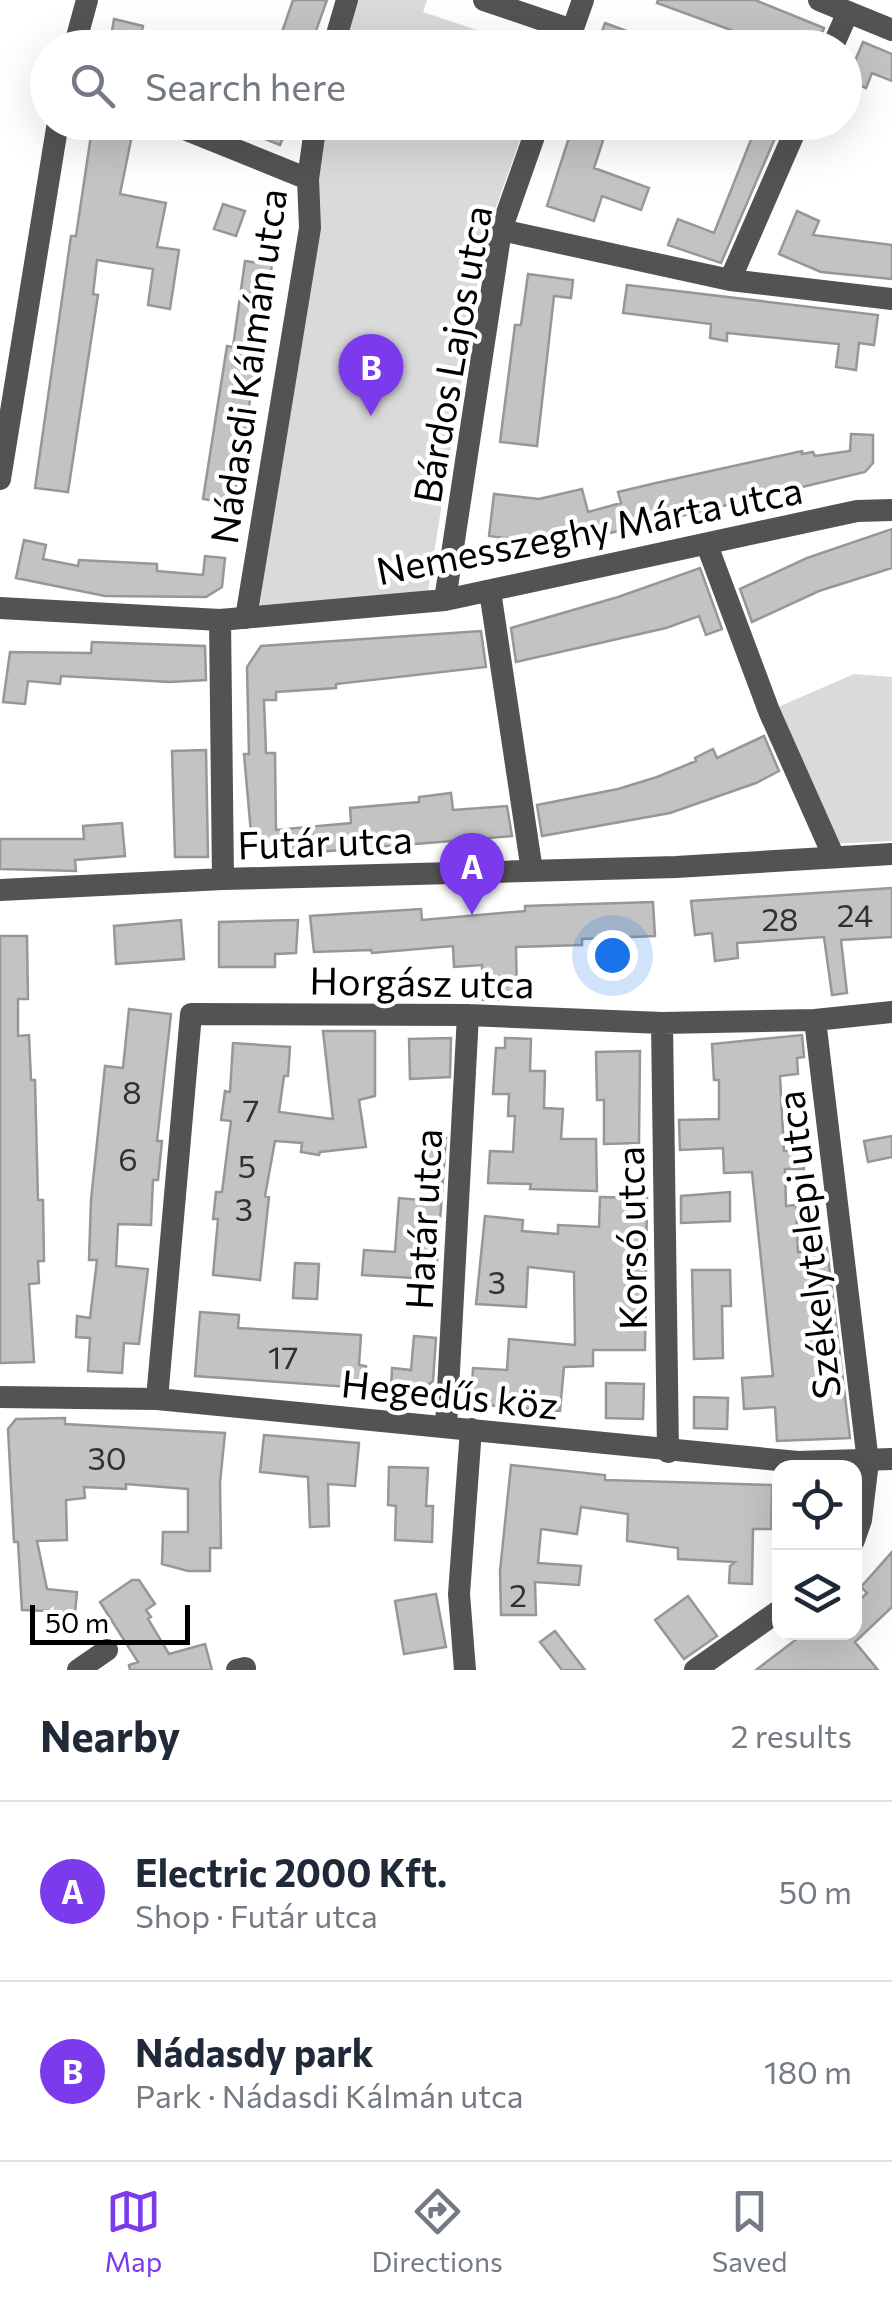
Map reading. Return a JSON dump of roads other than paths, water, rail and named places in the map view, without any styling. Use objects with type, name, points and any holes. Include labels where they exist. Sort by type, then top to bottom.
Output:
[{"type":"street","points":[[79,30],[87,0]]},
{"type":"street","points":[[338,30],[347,0]]},
{"type":"street","points":[[484,0],[549,30]]},
{"type":"street","points":[[572,30],[584,0]]},
{"type":"street","points":[[819,0],[892,30]]},
{"type":"street","points":[[840,30],[848,12]]},
{"type":"street","points":[[0,479],[55,140]]},
{"type":"street","points":[[212,140],[308,179]]},
{"type":"street","name":"Nádasdi Kálmán utca","points":[[246,618],[310,228],[308,179],[313,140]]},
{"type":"street","name":"Bárdos Lajos utca","points":[[445,600],[501,230],[533,140]]},
{"type":"street","points":[[730,280],[792,140]]},
{"type":"street","points":[[501,230],[730,280],[892,300]]},
{"type":"street","name":"Nemesszeghy Márta utca","points":[[0,608],[220,620],[445,600],[857,512],[892,510]]},
{"type":"street","points":[[707,545],[769,711],[833,856]]},
{"type":"street","points":[[490,591],[532,871]]},
{"type":"street","points":[[220,620],[223,879]]},
{"type":"street","name":"Futár utca","points":[[0,890],[223,879],[676,867],[892,854]]},
{"type":"street","name":"Horgász utca","points":[[157,1399],[191,1014],[468,1015],[662,1023],[815,1020],[892,1012]]},
{"type":"street","name":"Határ utca","points":[[446,1427],[468,1015]]},
{"type":"street","name":"Székelytelepi utca","points":[[815,1020],[880,1460],[862,1520]]},
{"type":"street","name":"Korsó utca","points":[[662,1023],[668,1452]]},
{"type":"street","name":"Hegedűs köz","points":[[0,1397],[157,1399],[668,1452],[798,1462],[880,1460]]},
{"type":"street","points":[[465,1670],[459,1594],[471,1429]]},
{"type":"street","points":[[695,1670],[772,1616]]},
{"type":"street","points":[[84,1669],[107,1650]]},
{"type":"place","name":"Nádasdy park","points":[[371,416]]},
{"type":"place","name":"Electric 2000 Kft.","points":[[472,915]]}]
